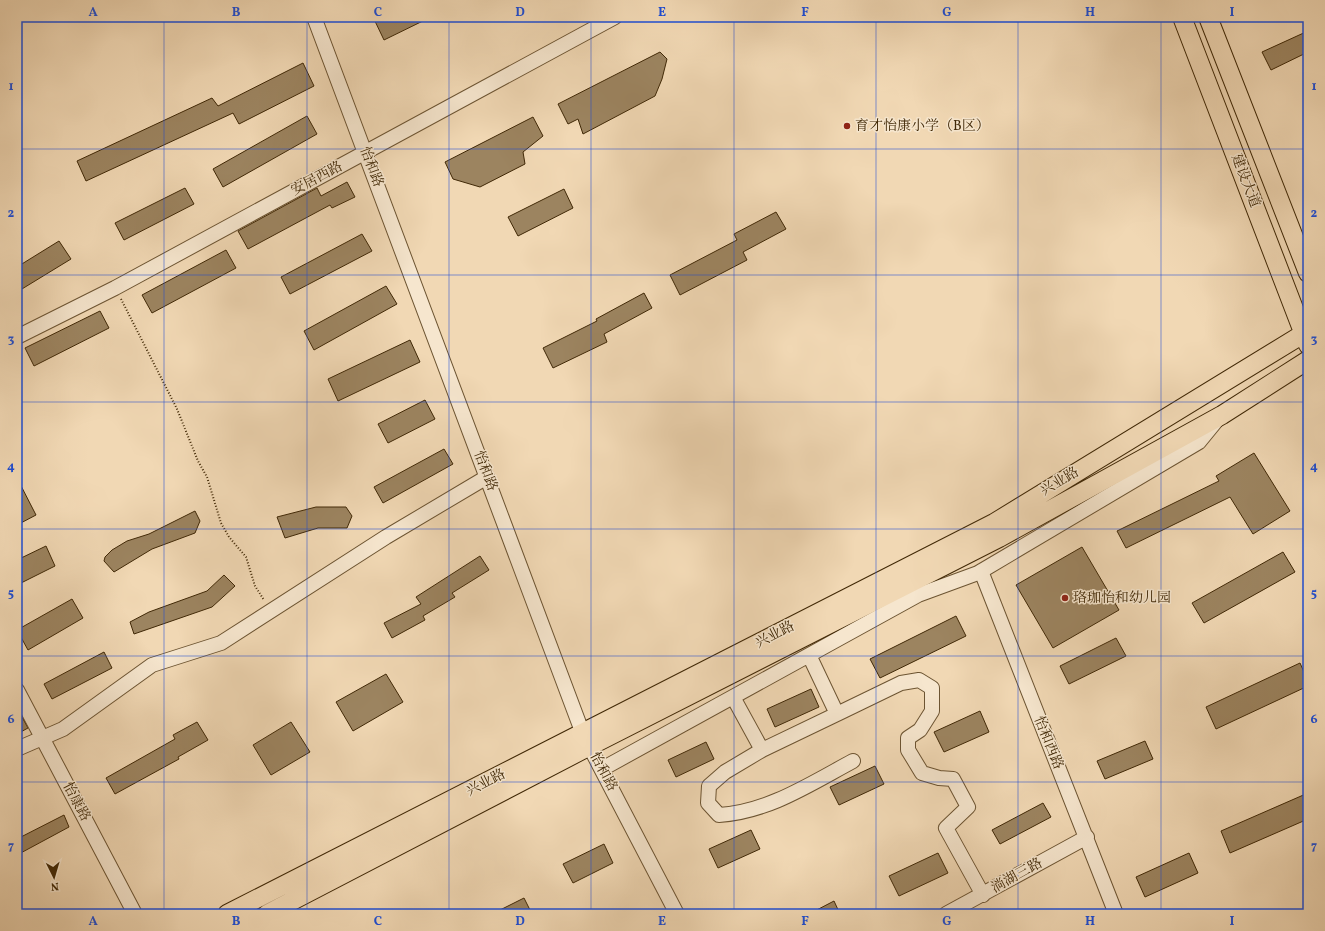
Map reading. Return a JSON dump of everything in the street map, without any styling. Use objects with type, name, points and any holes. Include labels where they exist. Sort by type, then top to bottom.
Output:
[{"type":"main road","name":"建设大道","points":[[1182,17],[1306,337]]},
{"type":"main road","name":"建设大道","points":[[1208,17],[1308,273]]},
{"type":"main road","name":"兴业路","points":[[267,914],[587,740],[994,523],[1306,337]]},
{"type":"main road","name":"兴业路","points":[[227,914],[587,740],[999,538],[1222,415],[1308,360]]},
{"type":"street","name":"怡和路","points":[[314,17],[587,740],[677,914]]},
{"type":"street","name":"安居西路","points":[[17,337],[115,288],[615,17]]},
{"type":"street","points":[[602,769],[918,595],[981,571],[1199,442],[1222,415]]},
{"type":"street","points":[[17,749],[63,729],[152,665],[220,644],[386,537],[487,477]]},
{"type":"street","name":"怡和西路","points":[[981,571],[1013,655],[1087,837],[1116,914]]},
{"type":"street","points":[[809,655],[837,714]]},
{"type":"street","points":[[853,761],[773,803],[738,814],[719,815],[708,803],[709,786],[725,772],[762,750],[901,683],[919,680],[932,688],[932,711],[920,730],[908,738],[908,750],[922,773],[940,778],[953,779],[968,807],[946,828],[983,895]]},
{"type":"street","name":"怡康路","points":[[17,690],[135,914]]},
{"type":"street","points":[[733,697],[762,750]]},
{"type":"street","name":"淌湖三路","points":[[946,914],[1087,837]]},
{"type":"path","points":[[115,288],[177,408],[198,461],[207,477],[221,523],[229,537],[246,557],[255,586],[271,612]]},
{"type":"building","points":[[373,17],[431,17],[384,40]]},
{"type":"building","points":[[1308,31],[1308,52],[1271,70],[1262,52]]},
{"type":"building","points":[[660,52],[667,59],[662,79],[655,96],[583,134],[578,119],[568,124],[558,104]]},
{"type":"building","points":[[303,63],[314,86],[239,124],[233,113],[86,181],[77,161],[212,98],[218,106]]},
{"type":"building","points":[[307,116],[317,134],[223,187],[213,169]]},
{"type":"building","points":[[533,117],[543,136],[523,152],[525,164],[480,187],[453,179],[445,162]]},
{"type":"building","points":[[347,182],[355,197],[332,208],[330,205],[248,249],[238,231],[317,188],[321,196]]},
{"type":"building","points":[[185,188],[194,204],[124,240],[115,223]]},
{"type":"building","points":[[564,189],[573,208],[518,236],[508,217]]},
{"type":"building","points":[[776,212],[786,229],[743,252],[747,260],[680,295],[670,275],[737,240],[734,234]]},
{"type":"building","points":[[362,234],[372,251],[290,294],[281,277]]},
{"type":"building","points":[[59,241],[71,259],[17,292],[17,267]]},
{"type":"building","points":[[226,250],[236,268],[152,313],[142,295]]},
{"type":"building","points":[[386,286],[397,304],[314,350],[304,331]]},
{"type":"building","points":[[644,293],[652,308],[604,334],[607,342],[553,368],[543,348],[597,321],[596,319]]},
{"type":"building","points":[[100,311],[109,328],[34,366],[25,348]]},
{"type":"building","points":[[410,340],[420,362],[338,401],[328,379]]},
{"type":"building","points":[[425,400],[435,419],[388,443],[378,424]]},
{"type":"building","points":[[444,449],[453,464],[383,503],[374,487]]},
{"type":"building","points":[[1254,453],[1290,511],[1253,534],[1230,497],[1126,548],[1117,531],[1219,481],[1216,476]]},
{"type":"building","points":[[17,478],[36,515],[17,525]]},
{"type":"building","points":[[316,507],[346,507],[352,516],[347,528],[318,528],[285,538],[277,517]]},
{"type":"building","points":[[195,511],[200,521],[195,533],[152,549],[114,572],[104,561],[105,557],[112,550],[127,541],[149,534]]},
{"type":"building","points":[[46,546],[55,566],[17,585],[17,560]]},
{"type":"building","points":[[1082,547],[1119,610],[1053,648],[1016,585]]},
{"type":"building","points":[[1283,552],[1295,572],[1204,623],[1192,603]]},
{"type":"building","points":[[480,556],[489,570],[452,593],[455,597],[423,616],[425,620],[392,638],[384,623],[421,604],[416,597]]},
{"type":"building","points":[[224,575],[235,586],[212,607],[134,634],[130,622],[149,612],[207,591]]},
{"type":"building","points":[[72,599],[83,618],[28,650],[17,630]]},
{"type":"building","points":[[956,616],[966,636],[880,678],[870,659]]},
{"type":"building","points":[[1116,638],[1126,656],[1069,684],[1060,666]]},
{"type":"building","points":[[104,652],[112,668],[52,699],[44,684]]},
{"type":"building","points":[[1300,663],[1308,681],[1308,686],[1216,729],[1206,707]]},
{"type":"building","points":[[386,674],[403,702],[353,731],[336,702]]},
{"type":"building","points":[[811,689],[819,707],[775,727],[767,709]]},
{"type":"building","points":[[17,708],[28,728],[17,734]]},
{"type":"building","points":[[980,711],[989,732],[944,752],[934,732]]},
{"type":"building","points":[[197,722],[208,740],[178,757],[179,759],[115,794],[106,778],[175,739],[173,735]]},
{"type":"building","points":[[291,722],[310,752],[271,775],[253,745]]},
{"type":"building","points":[[1145,741],[1153,759],[1105,779],[1097,761]]},
{"type":"building","points":[[706,742],[714,759],[676,777],[668,760]]},
{"type":"building","points":[[875,766],[884,784],[839,805],[830,787]]},
{"type":"building","points":[[1308,793],[1308,819],[1230,853],[1221,831]]},
{"type":"building","points":[[1043,803],[1051,817],[1000,844],[992,830]]},
{"type":"building","points":[[64,815],[69,827],[17,855],[17,839]]},
{"type":"building","points":[[751,830],[760,849],[718,868],[709,849]]},
{"type":"building","points":[[604,844],[613,863],[573,883],[563,864]]},
{"type":"building","points":[[938,853],[948,873],[899,896],[889,876]]},
{"type":"building","points":[[1189,853],[1198,873],[1145,897],[1136,877]]},
{"type":"building","points":[[524,898],[532,914],[492,914]]},
{"type":"building","points":[[834,901],[840,914],[809,914]]},
{"type":"place","name":"育才怡康小学（B区）","points":[[847,126]]},
{"type":"place","name":"珞珈怡和幼儿园","points":[[1065,598]]}]
